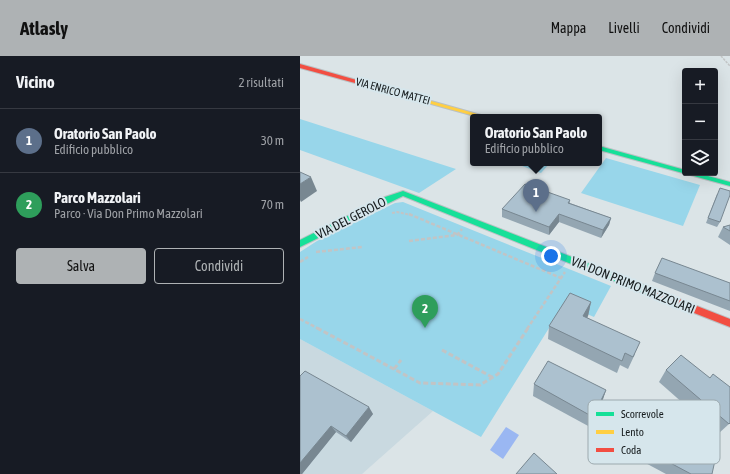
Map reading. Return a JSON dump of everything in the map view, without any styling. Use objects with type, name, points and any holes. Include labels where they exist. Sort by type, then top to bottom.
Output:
[{"type":"street","name":"VIA ENRICO MATTEI","points":[[300,66],[474,114]]},
{"type":"street","points":[[602,149],[682,171]]},
{"type":"street","points":[[700,176],[730,184]]},
{"type":"street","name":"VIA DON PRIMO MAZZOLARI","points":[[403,193],[730,324]]},
{"type":"street","name":"VIA DEL GEROLO","points":[[300,244],[388,199],[403,193]]},
{"type":"path","points":[[721,56],[730,66]]},
{"type":"path","points":[[391,214],[397,212],[408,214],[561,278]]},
{"type":"path","points":[[409,241],[457,234],[471,220]]},
{"type":"path","points":[[326,246],[313,252],[362,247]]},
{"type":"path","points":[[300,262],[309,256]]},
{"type":"path","points":[[300,320],[420,383],[480,385],[498,374],[572,261]]},
{"type":"path","points":[[442,350],[492,377]]},
{"type":"path","points":[[394,369],[401,360]]},
{"type":"shaded area","points":[[300,119],[456,169],[419,193],[300,150]]},
{"type":"shaded area","points":[[606,158],[700,185],[683,226],[581,193],[600,166],[602,166]]},
{"type":"shaded area","points":[[522,166],[547,166],[541,173]]},
{"type":"shaded area","points":[[403,202],[611,286],[594,317],[564,304],[481,437],[300,339],[300,252],[317,241],[395,203]]},
{"type":"shaded area","points":[[300,339],[433,411],[362,474],[300,474]]},
{"type":"shaded area","points":[[506,427],[519,435],[503,459],[490,450]]},
{"type":"building","points":[[300,172],[311,177],[300,184]]},
{"type":"building","points":[[525,184],[570,200],[568,203],[611,218],[603,230],[559,214],[549,227],[502,209]]},
{"type":"building","points":[[720,188],[730,191],[730,195],[720,222],[708,218]]},
{"type":"building","points":[[730,225],[730,231],[723,227]]},
{"type":"building","points":[[662,258],[730,283],[730,301],[655,273]]},
{"type":"building","points":[[570,293],[591,302],[583,316],[640,342],[633,357],[625,353],[622,361],[549,326]]},
{"type":"building","points":[[681,355],[710,378],[713,374],[730,387],[730,423],[729,424],[720,416],[720,400],[701,400],[666,370]]},
{"type":"building","points":[[548,361],[606,390],[601,400],[588,400],[588,414],[534,384]]},
{"type":"building","points":[[305,371],[369,407],[346,436],[331,426],[300,463],[300,376]]},
{"type":"building","points":[[534,453],[557,474],[516,474]]},
{"type":"building","points":[[672,464],[714,464],[712,474],[691,474]]},
{"type":"traffic: fast","points":[[602,149],[682,171]]},
{"type":"traffic: fast","points":[[700,176],[730,184]]},
{"type":"traffic: fast","points":[[300,244],[388,199],[403,193],[651,292]]},
{"type":"traffic: slow","points":[[390,91],[474,114]]},
{"type":"traffic: jam","points":[[300,66],[390,91]]},
{"type":"traffic: jam","points":[[651,292],[730,323]]},
{"type":"place","name":"Oratorio San Paolo","points":[[536,212]]},
{"type":"place","name":"Parco Mazzolari","points":[[425,328]]}]
